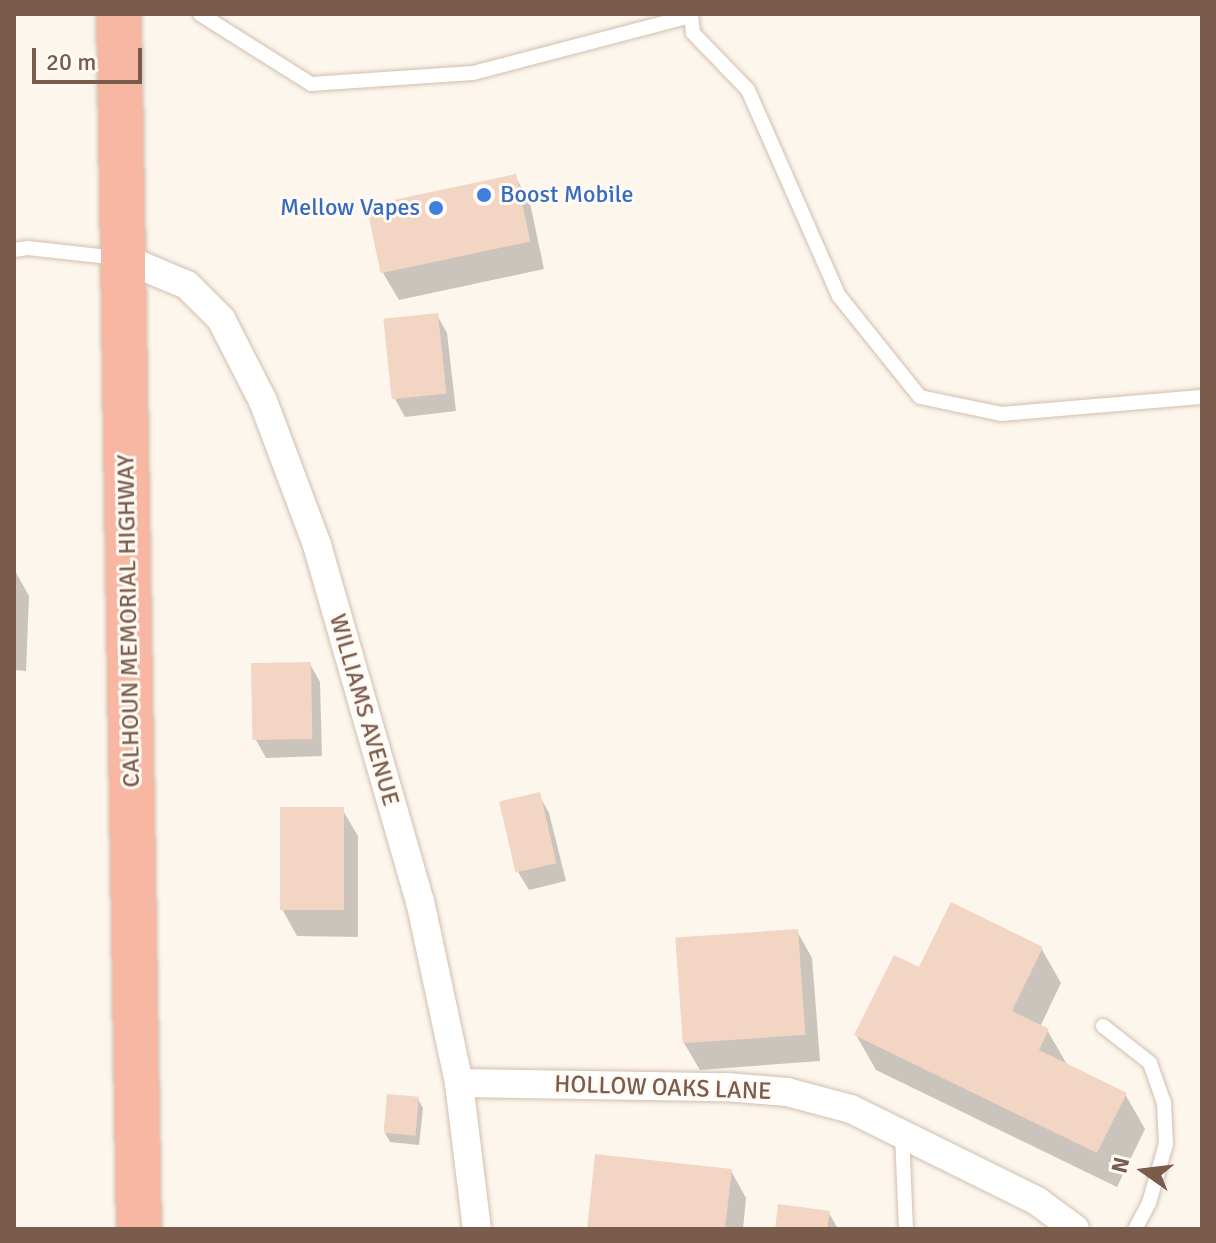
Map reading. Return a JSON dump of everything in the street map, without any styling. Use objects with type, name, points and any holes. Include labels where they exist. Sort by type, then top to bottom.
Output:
[{"type":"highway","name":"CALHOUN MEMORIAL HIGHWAY","points":[[119,14],[139,1229]]},
{"type":"street","name":"WILLIAMS AVENUE","points":[[125,259],[187,285],[221,319],[263,401],[317,545],[420,901],[459,1083],[477,1229]]},
{"type":"street","name":"HOLLOW OAKS LANE","points":[[459,1083],[726,1087],[787,1092],[851,1109],[1037,1201],[1075,1229]]},
{"type":"lane","points":[[200,14],[311,84],[473,73],[691,15],[693,33],[748,90],[839,296],[920,397],[1002,414],[1202,397]]},
{"type":"lane","points":[[14,250],[28,248],[125,259]]},
{"type":"lane","points":[[1103,1026],[1150,1063],[1164,1103],[1166,1144],[1149,1203],[1135,1229]]},
{"type":"lane","points":[[902,1134],[906,1229]]},
{"type":"building","points":[[516,174],[530,241],[381,273],[366,206]]},
{"type":"building","points":[[438,313],[446,394],[392,399],[383,319]]},
{"type":"building","points":[[311,662],[312,739],[252,740],[251,663]]},
{"type":"building","points":[[540,792],[556,863],[515,873],[499,801]]},
{"type":"building","points":[[280,807],[344,807],[344,910],[280,910]]},
{"type":"building","points":[[951,902],[1043,947],[1012,1011],[1049,1029],[1039,1050],[1127,1093],[1097,1153],[854,1035],[894,955],[919,967]]},
{"type":"building","points":[[798,929],[805,1035],[683,1043],[675,938]]},
{"type":"building","points":[[387,1094],[419,1097],[415,1136],[384,1133]]},
{"type":"building","points":[[595,1154],[732,1169],[725,1229],[587,1229]]},
{"type":"building","points":[[778,1204],[830,1211],[827,1229],[775,1229]]},
{"type":"place","name":"Boost Mobile","points":[[484,195]]},
{"type":"place","name":"Mellow Vapes","points":[[436,208]]}]
